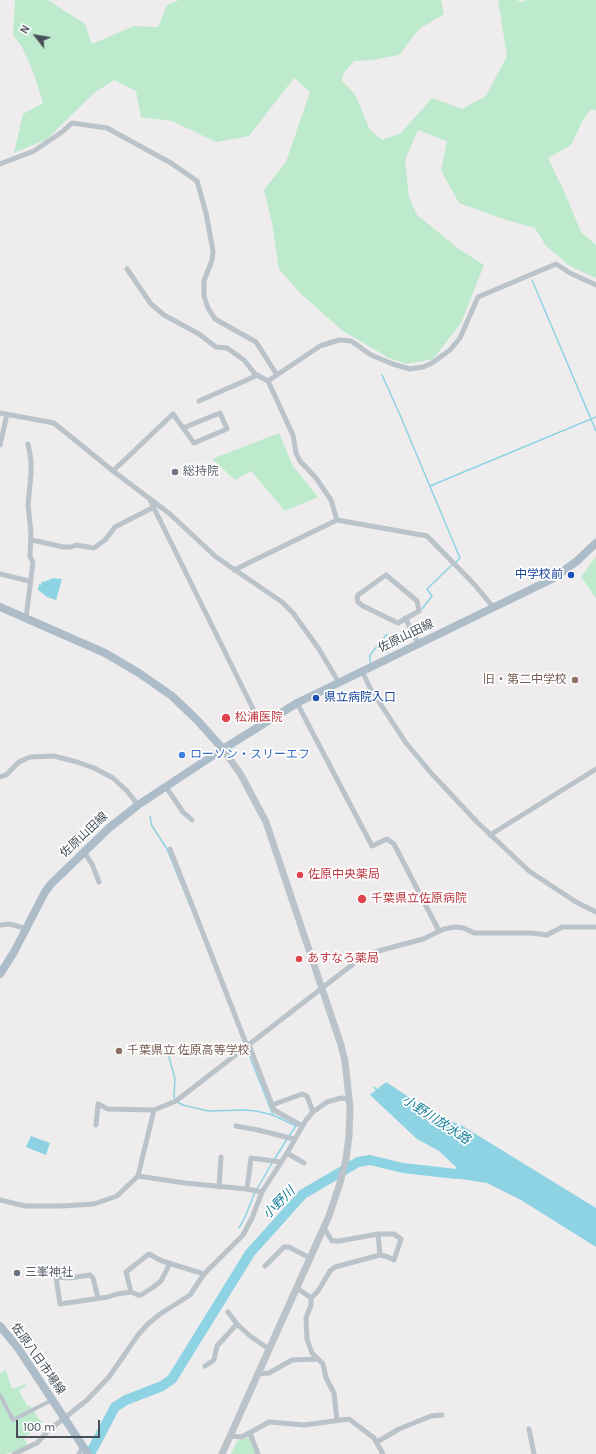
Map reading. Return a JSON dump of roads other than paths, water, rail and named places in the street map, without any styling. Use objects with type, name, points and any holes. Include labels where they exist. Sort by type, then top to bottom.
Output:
[{"type":"main road","name":"佐原山田線","points":[[0,974],[14,952],[45,892],[51,884],[114,824],[138,805],[260,725],[297,703],[561,574],[596,543]]},
{"type":"main road","points":[[0,607],[105,653],[139,672],[172,696],[192,715],[223,749]]},
{"type":"main road","name":"佐原八日市場線","points":[[0,1326],[18,1348],[88,1454]]},
{"type":"street","points":[[0,164],[34,151],[62,132],[72,123],[107,128],[171,163],[197,181],[206,213],[213,251],[212,260],[204,281],[204,296],[208,308],[215,319],[256,342],[277,375]]},
{"type":"street","points":[[268,381],[320,346],[339,340],[351,341],[371,355],[393,364],[410,369],[423,367],[432,363],[450,350],[460,338],[478,297],[556,264],[576,276],[596,285]]},
{"type":"street","points":[[126,269],[151,304],[164,314],[199,334],[216,347],[227,348],[244,360],[258,376],[268,381],[293,435],[296,453],[300,461],[316,478],[331,500],[337,520]]},
{"type":"street","points":[[199,401],[258,376]]},
{"type":"street","points":[[0,413],[54,423],[113,471],[170,514],[216,557],[282,602],[293,613],[319,649],[339,683]]},
{"type":"street","points":[[113,471],[173,414],[183,428],[194,443],[227,429],[220,413],[183,428]]},
{"type":"street","points":[[0,445],[6,414]]},
{"type":"street","points":[[26,618],[32,562],[30,557],[32,540],[28,505],[31,467],[28,444]]},
{"type":"street","points":[[150,499],[260,725]]},
{"type":"street","points":[[32,540],[63,546],[76,545],[94,548],[105,540],[115,527],[154,507]]},
{"type":"street","points":[[234,570],[337,520],[427,536],[474,584],[494,608]]},
{"type":"street","points":[[0,574],[29,581]]},
{"type":"street","points":[[386,575],[417,601],[418,611],[405,618],[398,622],[385,617],[358,602],[358,595],[386,575]]},
{"type":"street","points":[[405,618],[418,644]]},
{"type":"street","points":[[362,671],[370,688],[406,743],[432,774],[490,835],[529,871],[576,902],[596,912]]},
{"type":"street","points":[[297,703],[372,846],[387,838],[394,844],[439,931]]},
{"type":"street","points":[[222,1454],[324,1228],[340,1184],[346,1159],[349,1136],[350,1099],[345,1061],[341,1045],[266,822],[241,775],[223,749]]},
{"type":"street","points":[[0,777],[6,775],[19,762],[30,757],[54,756],[94,768],[113,778],[127,791],[138,805]]},
{"type":"street","points":[[490,835],[596,769]]},
{"type":"street","points":[[166,787],[184,812],[192,820]]},
{"type":"street","points":[[170,849],[247,1047],[274,1110],[302,1126]]},
{"type":"street","points":[[84,852],[92,864],[99,882]]},
{"type":"street","points":[[0,925],[10,924],[27,929]]},
{"type":"street","points":[[96,1125],[98,1104],[108,1109],[154,1110],[176,1100],[247,1047],[357,961],[371,953],[423,939],[439,931],[454,927],[464,928],[474,933],[532,933],[547,935],[562,927],[596,927]]},
{"type":"street","points":[[272,1105],[302,1094],[307,1096],[313,1112]]},
{"type":"street","points":[[14,1454],[37,1443],[48,1431],[87,1400],[102,1385],[138,1335],[148,1324],[160,1314],[190,1295],[204,1274],[243,1235],[252,1218],[262,1192],[287,1154],[302,1126],[313,1112],[326,1102],[333,1099],[350,1099]]},
{"type":"street","points":[[0,1200],[25,1206],[37,1207],[94,1204],[117,1196],[138,1176],[154,1110]]},
{"type":"street","points":[[236,1126],[294,1139]]},
{"type":"street","points":[[287,1154],[304,1163]]},
{"type":"street","points":[[219,1187],[221,1156]]},
{"type":"street","points":[[247,1189],[251,1158],[281,1162]]},
{"type":"street","points":[[138,1176],[262,1192]]},
{"type":"street","points":[[324,1228],[332,1241],[378,1234],[394,1234],[401,1239],[394,1260],[380,1255],[335,1267],[330,1271],[312,1298],[306,1318],[307,1339],[312,1353],[323,1364],[326,1378],[334,1393],[337,1420]]},
{"type":"street","points":[[378,1234],[380,1255]]},
{"type":"street","points":[[265,1266],[284,1247],[289,1247],[310,1258]]},
{"type":"street","points":[[131,1292],[126,1272],[149,1254],[170,1263],[204,1274]]},
{"type":"street","points":[[98,1298],[93,1278],[90,1275],[70,1278],[56,1277],[60,1304],[108,1297],[131,1292],[135,1295],[141,1295],[161,1281],[170,1263]]},
{"type":"street","points":[[297,1288],[312,1298]]},
{"type":"street","points":[[228,1312],[237,1324],[257,1342],[269,1349]]},
{"type":"street","points":[[205,1366],[214,1360],[218,1346],[237,1324]]},
{"type":"street","points":[[257,1374],[269,1372],[292,1360],[317,1359]]},
{"type":"street","points":[[0,1395],[14,1420],[52,1400]]},
{"type":"street","points":[[377,1442],[399,1429],[431,1416],[442,1415]]},
{"type":"street","points":[[230,1436],[242,1437],[269,1422],[304,1425],[349,1419],[377,1442],[383,1454]]},
{"type":"street","points":[[529,1429],[534,1454]]},
{"type":"street","points":[[250,1433],[258,1454]]},
{"type":"street","points":[[79,1454],[83,1446]]},
{"type":"water","points":[[53,578],[62,579],[56,600],[47,597],[38,590],[39,584],[41,585],[42,581],[44,582]]},
{"type":"water","points":[[386,1082],[439,1117],[461,1125],[596,1208],[596,1247],[521,1200],[487,1183],[454,1178],[456,1167],[439,1151],[417,1139],[370,1095]]},
{"type":"water","points":[[31,1136],[50,1143],[46,1155],[26,1147]]},
{"type":"waterway","points":[[532,280],[596,431]]},
{"type":"waterway","points":[[382,375],[460,558],[456,562]]},
{"type":"waterway","points":[[430,486],[596,417]]},
{"type":"waterway","points":[[422,609],[432,596],[427,589],[453,564]]},
{"type":"waterway","points":[[370,662],[370,655],[387,634]]},
{"type":"waterway","points":[[150,816],[152,826],[167,849],[191,908]]},
{"type":"waterway","points":[[246,1047],[273,1115],[296,1126],[289,1136]]},
{"type":"waterway","points":[[169,1057],[175,1079],[175,1099]]},
{"type":"waterway","name":"小野川放水路","points":[[374,1087],[377,1090]]},
{"type":"waterway","points":[[177,1102],[183,1105],[208,1111],[245,1110],[273,1115]]},
{"type":"waterway","points":[[274,1160],[287,1139]]},
{"type":"waterway","name":"小野川","points":[[90,1454],[115,1407],[126,1400],[162,1386],[172,1379],[250,1253],[303,1194],[358,1162],[370,1160],[403,1168],[456,1174],[468,1171]]},
{"type":"waterway","points":[[257,1189],[272,1163]]},
{"type":"waterway","points":[[239,1228],[255,1192]]},
{"type":"place","name":"総持院","points":[[175,472]]},
{"type":"place","name":"中学校前","points":[[571,575]]},
{"type":"place","name":"旧・第二中学校","points":[[575,680]]},
{"type":"place","name":"県立病院入口","points":[[316,698]]},
{"type":"place","name":"松浦医院","points":[[226,718]]},
{"type":"place","name":"ローソン・スリーエフ","points":[[182,755]]},
{"type":"place","name":"佐原中央薬局","points":[[300,875]]},
{"type":"place","name":"千葉県立佐原病院","points":[[362,899]]},
{"type":"place","name":"あすなろ薬局","points":[[299,959]]},
{"type":"place","name":"千葉県立 佐原高等学校","points":[[119,1051]]},
{"type":"place","name":"三峯神社","points":[[17,1273]]}]
